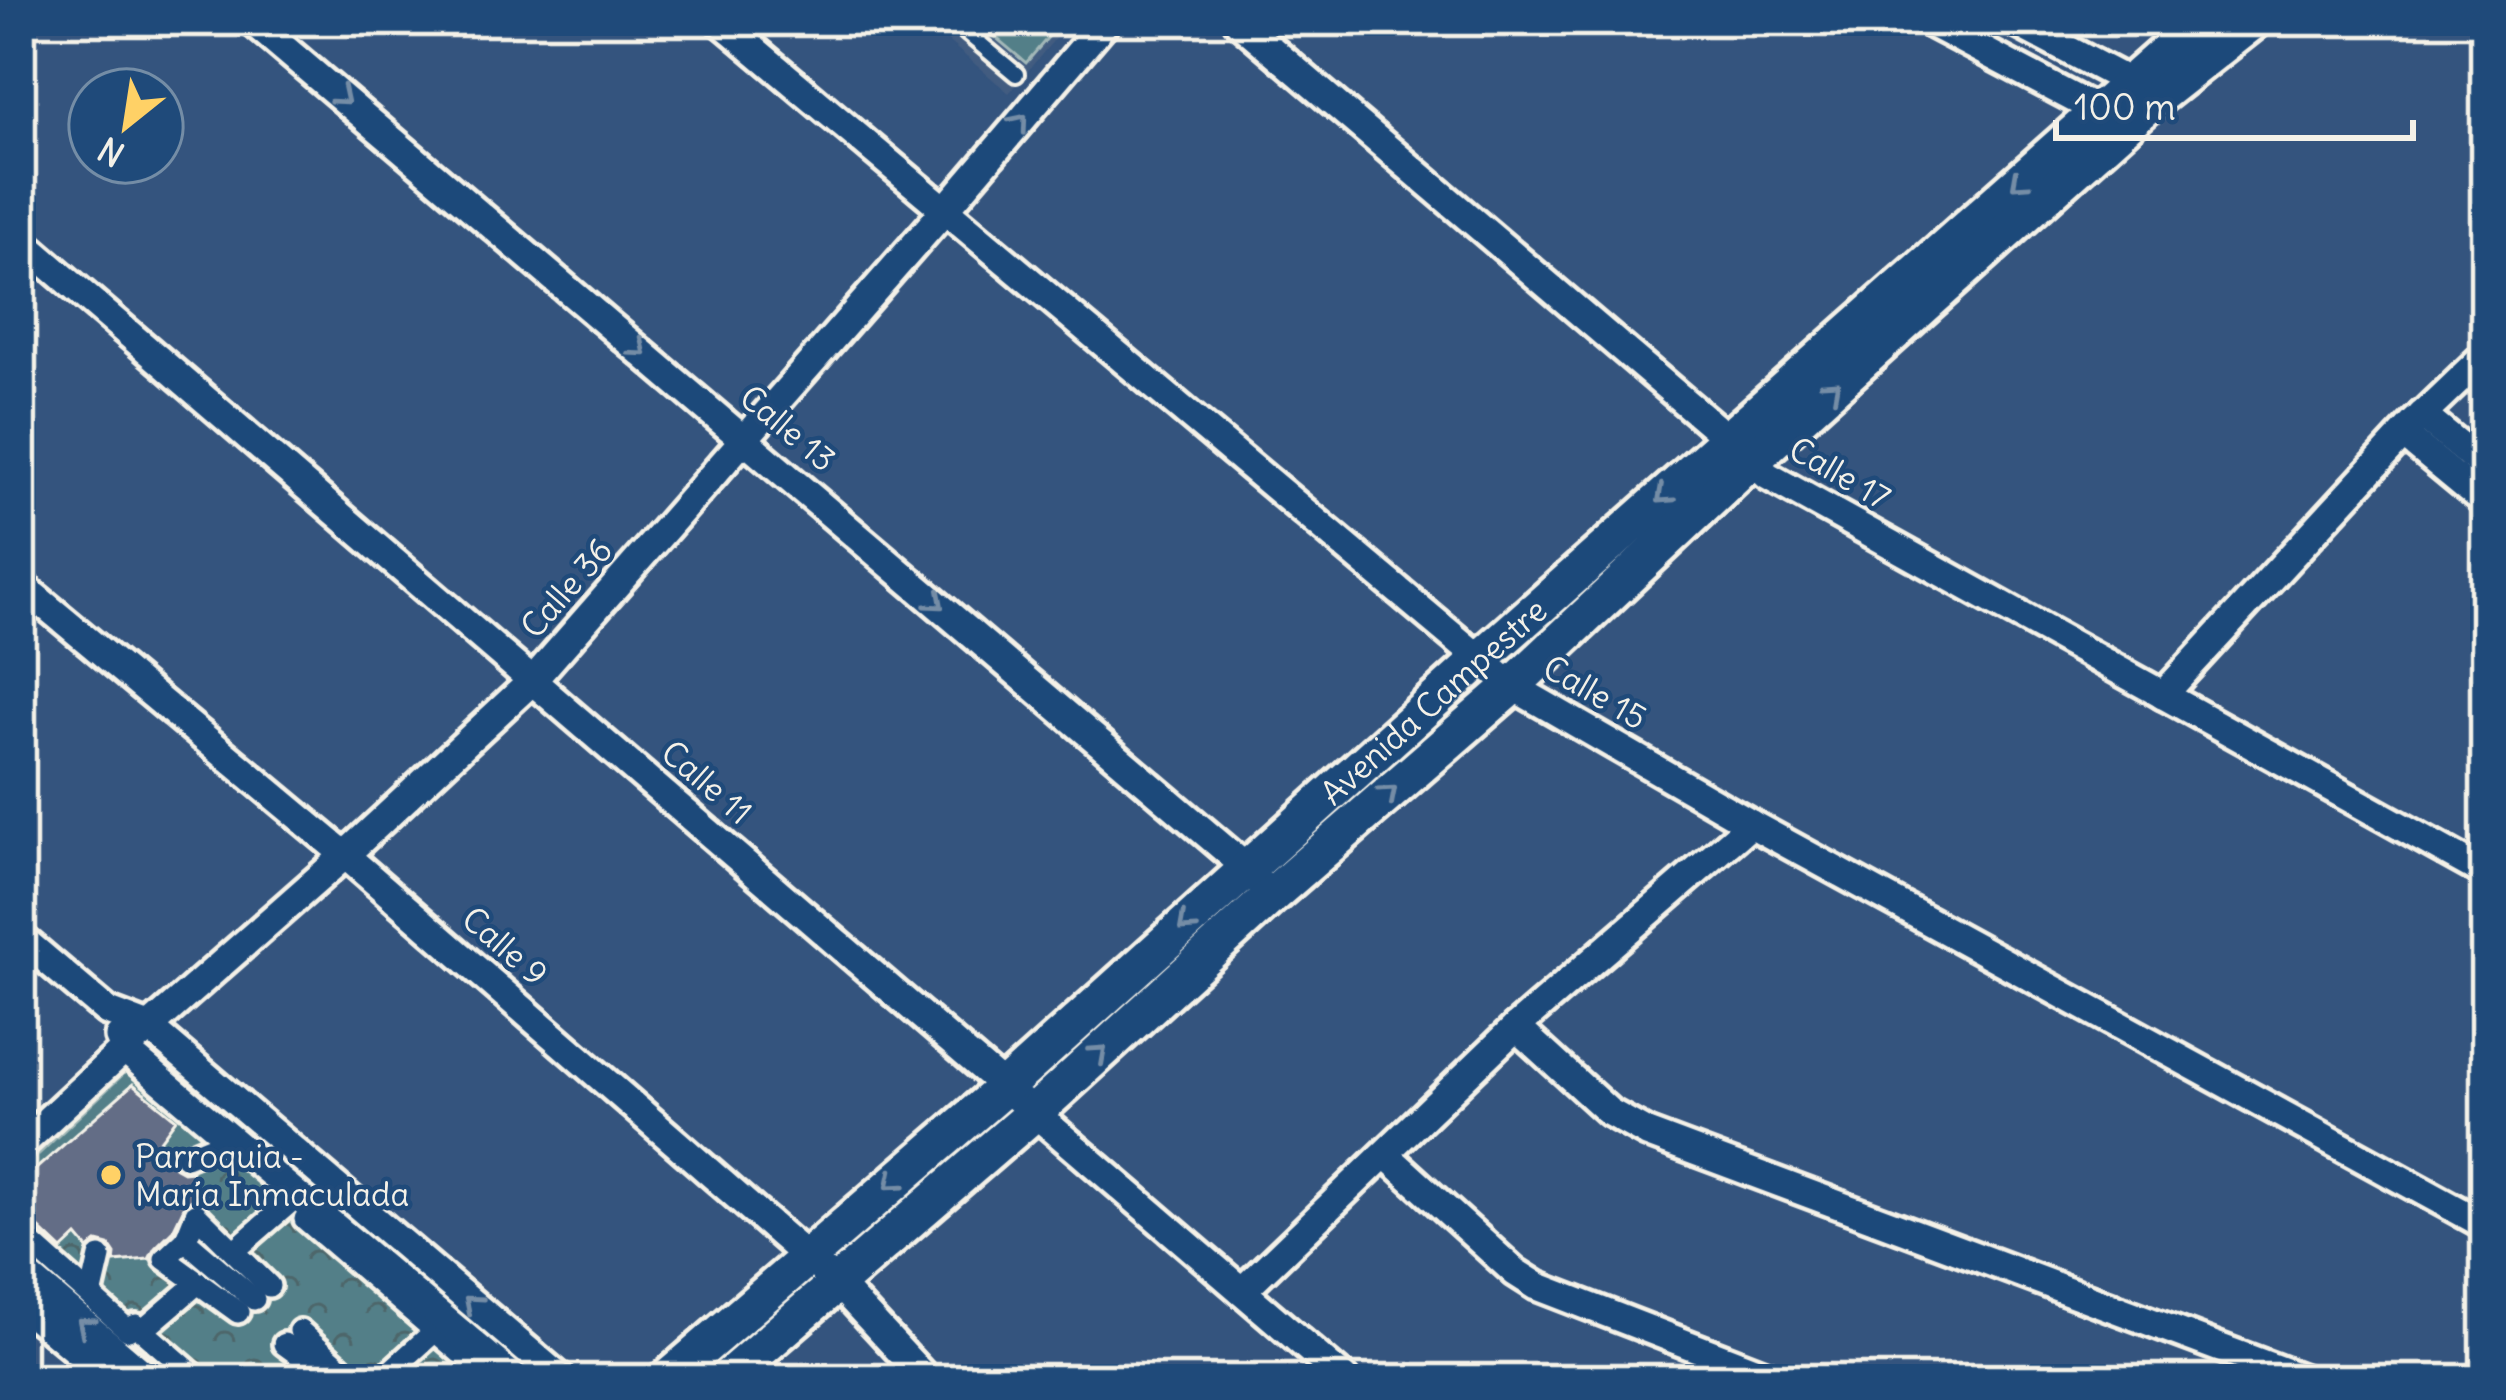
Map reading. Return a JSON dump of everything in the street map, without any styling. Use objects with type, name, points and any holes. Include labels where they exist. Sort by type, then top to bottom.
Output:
[{"type":"street","name":"Calle 13","points":[[253,21],[1260,882]]},
{"type":"street","name":"Calle 15","points":[[720,21],[1512,686],[1751,824],[2485,1225]]},
{"type":"street","name":"Calle 36","points":[[21,1145],[130,1061],[149,1027],[533,680],[1106,21]]},
{"type":"street","name":"Calle 17","points":[[1238,21],[1768,476],[2485,874]]},
{"type":"street","points":[[1927,21],[2107,122]]},
{"type":"street","points":[[2013,21],[2139,94]]},
{"type":"street","name":"Avenida Campestre","points":[[726,1379],[1035,1112],[1479,660],[1739,450],[2139,94],[2201,21]]},
{"type":"street","name":"Avenida Campestre","points":[[2139,94],[2253,21]]},
{"type":"street","name":"Calle 11","points":[[21,241],[1344,1379]]},
{"type":"street","points":[[2163,695],[2413,425],[2485,356]]},
{"type":"street","points":[[2413,425],[2485,467]]},
{"type":"street","points":[[2413,425],[2485,502]]},
{"type":"street","name":"Avenida Campestre","points":[[667,1379],[1005,1087],[1512,686],[1739,450]]},
{"type":"street","name":"Calle 9","points":[[21,585],[344,855],[836,1282],[926,1379]]},
{"type":"street","points":[[1242,1291],[1516,1027],[1751,824]]},
{"type":"street","points":[[21,938],[107,1011],[149,1027],[561,1379]]},
{"type":"street","points":[[107,1011],[130,1061],[218,1144],[491,1379]]},
{"type":"street","points":[[1516,1027],[1609,1112],[1647,1133],[2303,1379]]},
{"type":"street","points":[[130,1061],[515,1379]]},
{"type":"street","points":[[186,1157],[218,1144]]},
{"type":"street","points":[[1385,1154],[1515,1272],[1537,1286],[1715,1368],[1778,1379]]},
{"type":"street","points":[[234,1251],[287,1204]]},
{"type":"street","points":[[196,1214],[234,1251],[254,1299],[197,1283],[165,1259],[196,1214]]},
{"type":"street","points":[[21,1234],[128,1330],[136,1324],[198,1379]]},
{"type":"street","points":[[183,1238],[254,1299]]},
{"type":"street","points":[[91,1296],[100,1257]]},
{"type":"street","points":[[21,1270],[149,1379]]},
{"type":"street","points":[[142,1331],[197,1283]]},
{"type":"street","points":[[21,1304],[110,1379]]},
{"type":"street","points":[[296,1334],[345,1377],[374,1371],[383,1378],[435,1331]]},
{"type":"lane","points":[[953,21],[1016,74]]},
{"type":"shaded area","points":[[924,21],[1070,21],[1009,93]]},
{"type":"green space","points":[[976,21],[1062,21],[1026,63]]},
{"type":"green space","points":[[133,1065],[499,1379],[176,1379],[21,1248],[21,1171]]},
{"type":"building","name":"Parroquia - María Inmaculada","points":[[133,1084],[176,1119],[159,1142],[173,1149],[176,1168],[192,1171],[194,1199],[186,1203],[173,1230],[149,1259],[114,1262],[109,1245],[97,1242],[88,1249],[77,1236],[62,1250],[21,1211],[21,1182]]},
{"type":"place","name":"Parroquia - María Inmaculada","points":[[111,1175]]}]
